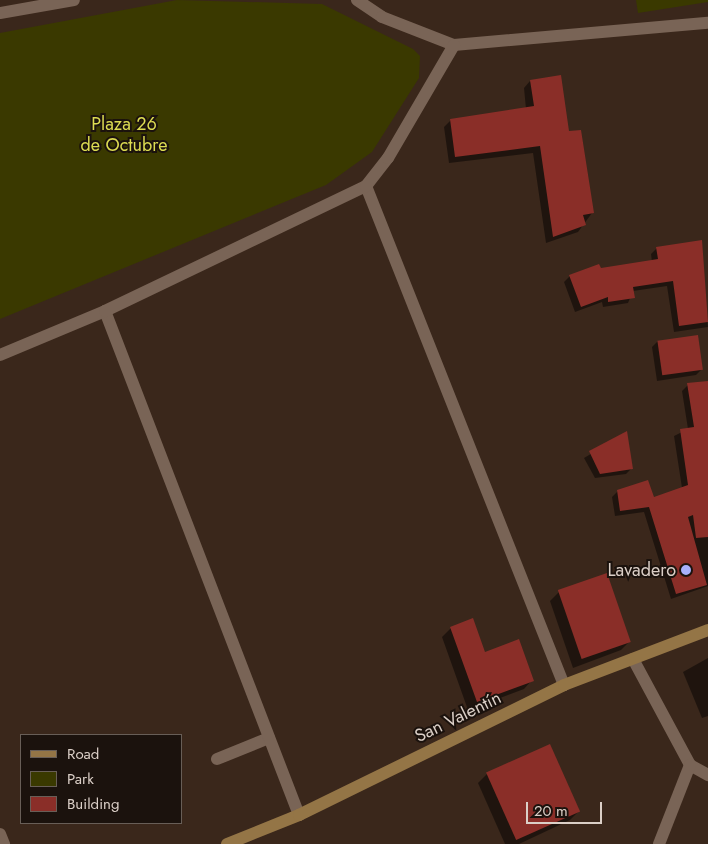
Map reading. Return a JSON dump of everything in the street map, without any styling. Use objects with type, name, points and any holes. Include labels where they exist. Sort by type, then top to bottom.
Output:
[{"type":"main road","name":"San Valentín","points":[[227,844],[298,814],[564,685],[708,630]]},
{"type":"street","points":[[0,13],[74,0]]},
{"type":"street","points":[[357,0],[382,17],[454,45],[708,23]]},
{"type":"street","points":[[0,355],[105,311],[366,186],[388,158],[454,45]]},
{"type":"street","points":[[366,186],[564,685]]},
{"type":"street","points":[[105,311],[298,814]]},
{"type":"street","points":[[633,659],[690,765],[708,775]]},
{"type":"street","points":[[217,759],[269,738]]},
{"type":"street","points":[[659,844],[690,765]]},
{"type":"street","points":[[0,834],[4,844]]},
{"type":"green space","name":"Plaza 26 de Octubre","points":[[177,0],[322,4],[413,49],[420,56],[419,78],[372,152],[326,185],[0,319],[0,33]]},
{"type":"green space","points":[[636,0],[708,0],[708,2],[638,13]]},
{"type":"building","points":[[561,75],[569,131],[581,130],[594,213],[583,215],[586,225],[553,237],[540,146],[455,157],[450,119],[534,106],[530,80]]},
{"type":"building","points":[[702,240],[708,322],[679,326],[673,281],[633,287],[635,298],[608,302],[608,297],[581,307],[569,275],[599,264],[601,268],[658,259],[656,247]]},
{"type":"building","points":[[698,335],[703,370],[662,375],[657,341]]},
{"type":"building","points":[[708,381],[708,537],[696,538],[693,515],[688,517],[707,585],[676,594],[649,507],[620,511],[617,490],[648,480],[654,497],[688,485],[680,429],[694,427],[687,383]]},
{"type":"building","points":[[627,431],[633,469],[600,474],[589,451]]},
{"type":"building","points":[[607,573],[631,642],[582,659],[558,590]]},
{"type":"building","points":[[473,618],[485,652],[519,639],[534,681],[477,702],[450,627]]},
{"type":"building","points":[[550,744],[580,812],[516,840],[486,772]]},
{"type":"place","name":"Lavadero","points":[[686,570]]}]
